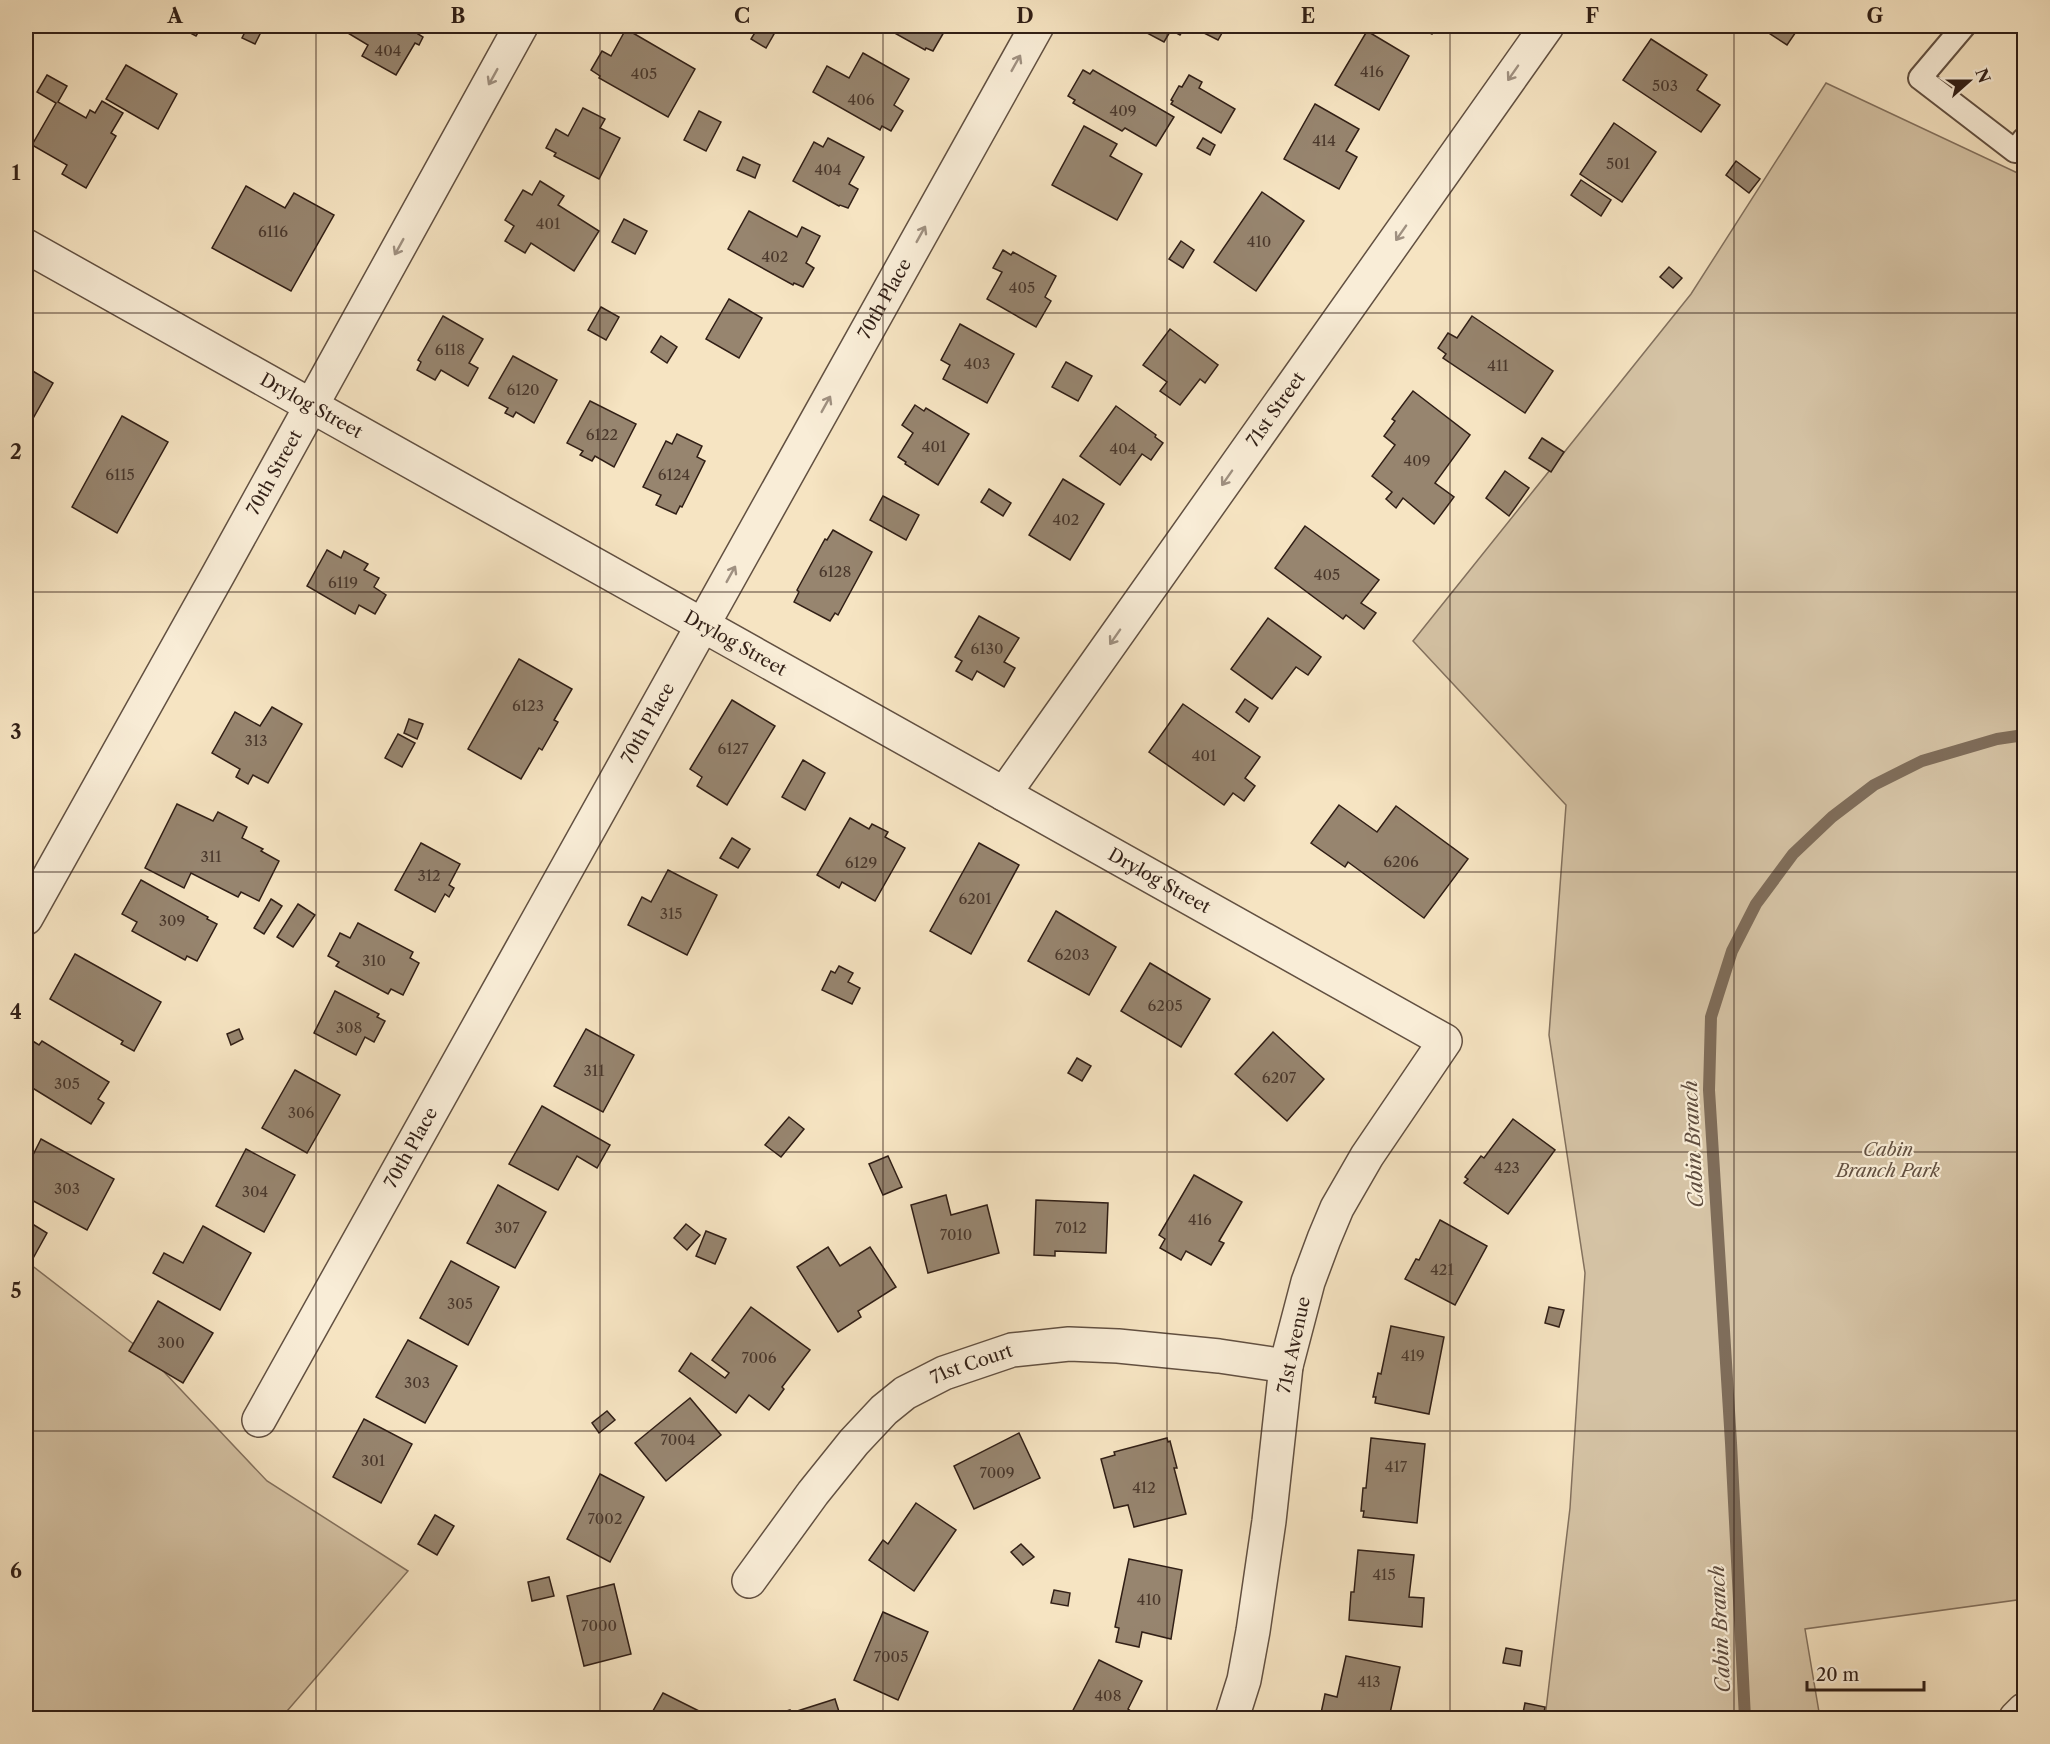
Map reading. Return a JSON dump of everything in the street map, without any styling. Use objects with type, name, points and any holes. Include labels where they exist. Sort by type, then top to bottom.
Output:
[{"type":"street","name":"70th Street","points":[[26,918],[521,26]]},
{"type":"street","name":"70th Place","points":[[260,1420],[1037,26]]},
{"type":"street","name":"71st Street","points":[[1004,794],[1547,26]]},
{"type":"street","name":"Drylog Street","points":[[26,246],[1445,1041]]},
{"type":"street","name":"71st Avenue","points":[[1232,1719],[1244,1680],[1253,1631],[1269,1521],[1286,1366],[1308,1282],[1338,1208],[1367,1156],[1445,1041]]},
{"type":"street","name":"71st Court","points":[[749,1581],[813,1493],[869,1426],[905,1393],[944,1373],[1012,1350],[1069,1344],[1118,1346],[1219,1356],[1286,1366]]},
{"type":"street","points":[[2016,1719],[2025,1710]]},
{"type":"lane","points":[[1964,26],[1920,78],[2014,151],[2025,139]]},
{"type":"green space","name":"Cabin Branch Park","points":[[1826,83],[2024,176],[2024,1599],[1805,1629],[1820,1718],[1545,1718],[1570,1508],[1585,1273],[1549,1035],[1566,805],[1413,641],[1691,294]]},
{"type":"green space","points":[[26,1261],[149,1356],[267,1481],[408,1571],[281,1718],[26,1718]]},
{"type":"building","points":[[177,26],[202,26],[196,36]]},
{"type":"building","points":[[248,26],[264,26],[255,44],[242,38]]},
{"type":"building","points":[[339,26],[423,26],[418,34],[423,37],[419,45],[415,43],[396,75],[362,56],[368,45]]},
{"type":"building","points":[[759,26],[774,34],[766,48],[751,39]]},
{"type":"building","points":[[882,26],[938,26],[936,28],[944,32],[933,51],[926,48],[925,50]]},
{"type":"building","points":[[1151,26],[1186,26],[1180,35],[1171,30],[1164,42],[1147,33]]},
{"type":"building","points":[[1190,26],[1226,26],[1218,40]]},
{"type":"building","points":[[1415,26],[1437,26],[1432,34]]},
{"type":"building","points":[[1758,26],[1800,26],[1787,45]]},
{"type":"building","points":[[626,29],[695,69],[668,117],[599,78],[600,76],[591,70],[602,51],[611,56]]},
{"type":"building","points":[[1367,31],[1409,56],[1379,110],[1335,85]]},
{"type":"building","points":[[1651,39],[1707,75],[1697,90],[1720,105],[1701,132],[1623,80]]},
{"type":"building","points":[[863,53],[909,79],[894,105],[903,111],[891,131],[882,126],[880,130],[813,92],[827,66],[849,78]]},
{"type":"building","points":[[126,65],[177,94],[158,129],[106,99]]},
{"type":"building","points":[[1083,70],[1090,74],[1093,70],[1174,117],[1156,146],[1125,128],[1122,131],[1073,103],[1075,100],[1068,96]]},
{"type":"building","points":[[47,75],[67,86],[58,102],[86,118],[90,110],[95,113],[102,101],[123,113],[111,133],[116,136],[86,188],[62,174],[67,165],[32,145],[56,103],[37,92]]},
{"type":"building","points":[[1189,75],[1202,82],[1199,88],[1235,109],[1221,133],[1171,104],[1179,86],[1182,87]]},
{"type":"building","points":[[1315,104],[1359,129],[1346,151],[1357,157],[1339,189],[1284,159]]},
{"type":"building","points":[[583,108],[605,119],[600,128],[620,138],[599,179],[554,156],[556,153],[546,148],[556,129],[568,136]]},
{"type":"building","points":[[699,111],[721,122],[706,151],[684,140]]},
{"type":"building","points":[[1614,123],[1656,152],[1622,202],[1580,174]]},
{"type":"building","points":[[1084,126],[1117,144],[1110,156],[1142,174],[1117,220],[1052,185]]},
{"type":"building","points":[[828,138],[864,157],[849,184],[858,189],[848,208],[839,206],[793,181],[814,142],[823,147]]},
{"type":"building","points":[[1203,138],[1215,145],[1210,155],[1197,148]]},
{"type":"building","points":[[743,157],[760,165],[755,178],[737,170]]},
{"type":"building","points":[[1736,161],[1760,179],[1749,193],[1726,175]]},
{"type":"building","points":[[1581,180],[1611,200],[1601,216],[1571,195]]},
{"type":"building","points":[[540,181],[564,196],[558,205],[599,231],[574,271],[531,243],[525,253],[505,241],[514,226],[505,220],[523,190],[532,195]]},
{"type":"building","points":[[246,186],[285,208],[294,193],[334,215],[291,291],[212,248]]},
{"type":"building","points":[[1262,192],[1304,221],[1256,291],[1214,262]]},
{"type":"building","points":[[749,211],[797,237],[802,227],[820,236],[806,263],[814,268],[803,287],[794,283],[793,285],[728,249]]},
{"type":"building","points":[[624,219],[647,231],[635,254],[612,242]]},
{"type":"building","points":[[1181,241],[1194,250],[1183,268],[1169,259]]},
{"type":"building","points":[[1003,250],[1011,255],[1013,252],[1056,276],[1045,297],[1051,301],[1036,327],[987,299],[1002,272],[993,268]]},
{"type":"building","points":[[1669,267],[1682,278],[1673,288],[1660,277]]},
{"type":"building","points":[[729,299],[762,318],[739,358],[706,339]]},
{"type":"building","points":[[601,307],[619,317],[606,340],[588,330]]},
{"type":"building","points":[[443,316],[483,339],[469,363],[478,368],[468,386],[441,370],[435,380],[417,370],[421,362],[418,360]]},
{"type":"building","points":[[1472,316],[1553,371],[1525,413],[1443,358],[1446,354],[1438,348],[1448,333],[1457,338]]},
{"type":"building","points":[[960,324],[1014,354],[987,403],[943,379],[950,365],[941,360]]},
{"type":"building","points":[[1170,329],[1218,365],[1205,383],[1200,379],[1180,405],[1160,391],[1167,382],[1143,365]]},
{"type":"building","points":[[661,336],[677,347],[667,363],[651,352]]},
{"type":"building","points":[[513,356],[557,380],[534,423],[516,412],[513,417],[505,413],[508,408],[489,398]]},
{"type":"building","points":[[1066,362],[1092,376],[1078,401],[1052,387]]},
{"type":"building","points":[[26,367],[53,383],[27,429],[26,428]]},
{"type":"building","points":[[1413,391],[1470,435],[1435,483],[1454,497],[1434,524],[1403,498],[1396,508],[1386,499],[1392,492],[1372,476],[1395,445],[1384,436],[1395,421],[1392,419]]},
{"type":"building","points":[[590,401],[636,424],[614,467],[595,456],[592,461],[580,455],[583,451],[567,443]]},
{"type":"building","points":[[915,405],[924,411],[926,408],[969,434],[938,485],[898,457],[913,433],[902,425]]},
{"type":"building","points":[[1116,406],[1156,435],[1155,437],[1163,443],[1151,460],[1142,454],[1120,485],[1080,456]]},
{"type":"building","points":[[122,416],[168,442],[117,533],[72,507]]},
{"type":"building","points":[[677,434],[702,446],[697,457],[705,461],[682,507],[680,506],[676,514],[656,505],[661,495],[643,487],[666,441],[672,444]]},
{"type":"building","points":[[1542,438],[1564,452],[1551,472],[1529,458]]},
{"type":"building","points":[[1505,471],[1529,488],[1509,516],[1486,498]]},
{"type":"building","points":[[1063,479],[1104,504],[1070,560],[1029,535]]},
{"type":"building","points":[[989,489],[1011,503],[1003,516],[981,502]]},
{"type":"building","points":[[883,496],[919,515],[906,540],[870,520]]},
{"type":"building","points":[[1305,526],[1379,580],[1361,603],[1376,613],[1364,629],[1346,615],[1343,619],[1275,568]]},
{"type":"building","points":[[833,530],[872,552],[838,615],[835,613],[830,621],[794,602],[799,592],[797,590],[825,539],[827,540]]},
{"type":"building","points":[[327,550],[341,558],[344,551],[368,564],[364,570],[379,578],[374,587],[386,595],[375,614],[359,605],[355,614],[307,586]]},
{"type":"building","points":[[979,616],[1019,638],[1004,662],[1015,668],[1004,687],[977,671],[972,680],[956,671],[962,661],[955,657]]},
{"type":"building","points":[[1268,618],[1321,657],[1308,675],[1296,667],[1272,699],[1231,669]]},
{"type":"building","points":[[519,659],[572,689],[554,720],[558,722],[542,750],[539,748],[521,779],[468,749]]},
{"type":"building","points":[[1245,699],[1258,708],[1249,722],[1236,712]]},
{"type":"building","points":[[732,700],[775,726],[727,805],[697,786],[702,777],[690,769]]},
{"type":"building","points":[[1183,704],[1260,757],[1245,778],[1255,786],[1244,801],[1233,793],[1224,805],[1149,752]]},
{"type":"building","points":[[272,707],[302,724],[268,783],[253,775],[248,784],[236,777],[240,769],[212,753],[235,712],[260,726]]},
{"type":"building","points":[[409,719],[423,724],[417,739],[404,733]]},
{"type":"building","points":[[398,734],[415,743],[402,767],[385,758]]},
{"type":"building","points":[[803,760],[825,773],[805,810],[782,797]]},
{"type":"building","points":[[177,804],[213,821],[218,812],[247,827],[242,838],[279,861],[259,901],[241,892],[238,897],[191,873],[184,888],[145,868]]},
{"type":"building","points":[[1339,805],[1377,832],[1396,806],[1468,859],[1424,918],[1348,862],[1345,867],[1311,843]]},
{"type":"building","points":[[850,818],[869,829],[872,824],[888,832],[885,837],[905,848],[875,901],[842,882],[839,888],[817,875]]},
{"type":"building","points":[[732,838],[750,849],[738,868],[720,858]]},
{"type":"building","points":[[421,843],[460,864],[449,885],[454,888],[449,897],[445,894],[435,912],[395,890]]},
{"type":"building","points":[[979,843],[1019,865],[971,954],[930,931]]},
{"type":"building","points":[[668,870],[717,895],[687,955],[628,925],[642,897],[651,902]]},
{"type":"building","points":[[141,880],[217,924],[197,961],[187,956],[185,960],[132,931],[137,922],[122,914]]},
{"type":"building","points":[[271,899],[282,906],[264,934],[254,928]]},
{"type":"building","points":[[298,904],[315,915],[293,947],[277,937]]},
{"type":"building","points":[[1056,911],[1116,947],[1089,995],[1028,961]]},
{"type":"building","points":[[358,923],[413,952],[410,958],[419,963],[403,995],[391,989],[388,994],[336,966],[339,962],[328,956],[340,933],[350,938]]},
{"type":"building","points":[[75,954],[161,1002],[134,1051],[121,1044],[123,1041],[50,999]]},
{"type":"building","points":[[1150,963],[1210,999],[1181,1047],[1121,1011]]},
{"type":"building","points":[[839,966],[853,973],[848,982],[860,988],[852,1004],[822,990],[831,971],[835,973]]},
{"type":"building","points":[[335,991],[379,1014],[377,1017],[385,1021],[374,1042],[365,1037],[356,1055],[314,1033]]},
{"type":"building","points":[[239,1029],[243,1039],[231,1045],[227,1034]]},
{"type":"building","points":[[586,1029],[634,1055],[603,1112],[554,1086]]},
{"type":"building","points":[[1273,1032],[1324,1079],[1287,1121],[1235,1074]]},
{"type":"building","points":[[31,1040],[39,1045],[42,1041],[109,1082],[98,1099],[104,1103],[91,1124],[26,1084],[26,1050]]},
{"type":"building","points":[[1077,1058],[1091,1066],[1082,1081],[1068,1073]]},
{"type":"building","points":[[295,1070],[340,1095],[307,1153],[262,1128]]},
{"type":"building","points":[[542,1106],[610,1145],[597,1168],[577,1156],[558,1190],[509,1164]]},
{"type":"building","points":[[789,1117],[804,1129],[781,1157],[765,1145]]},
{"type":"building","points":[[1513,1119],[1555,1150],[1508,1214],[1464,1183],[1468,1179],[1465,1177],[1481,1156],[1484,1158]]},
{"type":"building","points":[[41,1139],[114,1179],[87,1230],[26,1197],[26,1169]]},
{"type":"building","points":[[246,1149],[295,1175],[264,1232],[216,1206]]},
{"type":"building","points":[[888,1156],[902,1187],[883,1195],[869,1164]]},
{"type":"building","points":[[1194,1175],[1242,1202],[1219,1241],[1224,1243],[1211,1265],[1186,1251],[1181,1260],[1160,1248],[1165,1239],[1159,1235]]},
{"type":"building","points":[[498,1185],[546,1212],[515,1268],[467,1243]]},
{"type":"building","points":[[946,1195],[951,1215],[987,1205],[999,1253],[928,1273],[911,1205]]},
{"type":"building","points":[[1036,1200],[1108,1203],[1106,1253],[1055,1251],[1055,1256],[1034,1255]]},
{"type":"building","points":[[26,1220],[47,1233],[26,1271]]},
{"type":"building","points":[[1440,1220],[1487,1246],[1455,1305],[1405,1279],[1416,1259],[1419,1260]]},
{"type":"building","points":[[686,1224],[700,1235],[687,1250],[674,1238]]},
{"type":"building","points":[[203,1226],[251,1253],[220,1310],[153,1273],[164,1253],[183,1263]]},
{"type":"building","points":[[706,1231],[726,1239],[715,1264],[696,1256]]},
{"type":"building","points":[[828,1247],[840,1266],[870,1247],[896,1287],[858,1311],[861,1317],[838,1332],[797,1267]]},
{"type":"building","points":[[451,1261],[499,1287],[468,1345],[420,1318]]},
{"type":"building","points":[[158,1301],[213,1333],[183,1383],[129,1351]]},
{"type":"building","points":[[751,1307],[810,1350],[782,1387],[784,1389],[769,1410],[749,1395],[736,1413],[679,1371],[691,1353],[725,1378],[729,1373],[712,1360]]},
{"type":"building","points":[[1549,1307],[1564,1310],[1559,1327],[1545,1323]]},
{"type":"building","points":[[1391,1326],[1444,1337],[1429,1414],[1375,1403],[1376,1397],[1373,1397],[1378,1373],[1381,1374]]},
{"type":"building","points":[[408,1340],[457,1366],[425,1423],[376,1397]]},
{"type":"building","points":[[690,1398],[721,1435],[666,1481],[635,1443]]},
{"type":"building","points":[[607,1411],[615,1420],[599,1433],[592,1423]]},
{"type":"building","points":[[364,1419],[412,1444],[381,1503],[333,1477]]},
{"type":"building","points":[[1019,1433],[1040,1478],[974,1509],[954,1466]]},
{"type":"building","points":[[1167,1438],[1168,1442],[1170,1441],[1177,1468],[1174,1468],[1186,1514],[1134,1527],[1128,1505],[1114,1508],[1101,1459],[1115,1455],[1114,1452]]},
{"type":"building","points":[[1371,1438],[1425,1444],[1417,1523],[1363,1517],[1364,1511],[1361,1511],[1363,1488],[1366,1488]]},
{"type":"building","points":[[600,1474],[644,1497],[610,1562],[567,1539]]},
{"type":"building","points":[[916,1503],[956,1530],[914,1591],[869,1560],[883,1540],[888,1544]]},
{"type":"building","points":[[435,1515],[454,1526],[437,1555],[418,1544]]},
{"type":"building","points":[[1021,1544],[1034,1557],[1023,1565],[1011,1552]]},
{"type":"building","points":[[1358,1550],[1414,1555],[1409,1597],[1424,1598],[1422,1627],[1349,1620]]},
{"type":"building","points":[[1129,1559],[1182,1570],[1171,1639],[1142,1632],[1139,1647],[1116,1642],[1119,1628],[1115,1627]]},
{"type":"building","points":[[549,1577],[554,1596],[532,1601],[528,1582]]},
{"type":"building","points":[[614,1584],[631,1654],[584,1666],[567,1596]]},
{"type":"building","points":[[1054,1590],[1070,1593],[1068,1606],[1051,1603]]},
{"type":"building","points":[[883,1612],[928,1632],[898,1700],[854,1680]]},
{"type":"building","points":[[1506,1648],[1522,1651],[1520,1666],[1503,1663]]},
{"type":"building","points":[[1346,1656],[1400,1667],[1389,1718],[1320,1718],[1325,1694],[1337,1697]]},
{"type":"building","points":[[1099,1660],[1142,1681],[1128,1709],[1134,1713],[1131,1718],[1069,1718]]},
{"type":"building","points":[[663,1693],[713,1718],[649,1718]]},
{"type":"building","points":[[835,1699],[841,1718],[766,1718],[790,1710],[791,1713]]},
{"type":"building","points":[[1525,1703],[1545,1707],[1543,1718],[1522,1718]]},
{"type":"waterway","name":"Cabin Branch","points":[[1745,1718],[1709,1090],[1711,1017],[1732,951],[1756,904],[1793,854],[1832,817],[1874,785],[1922,761],[1997,739],[2024,735]]}]
